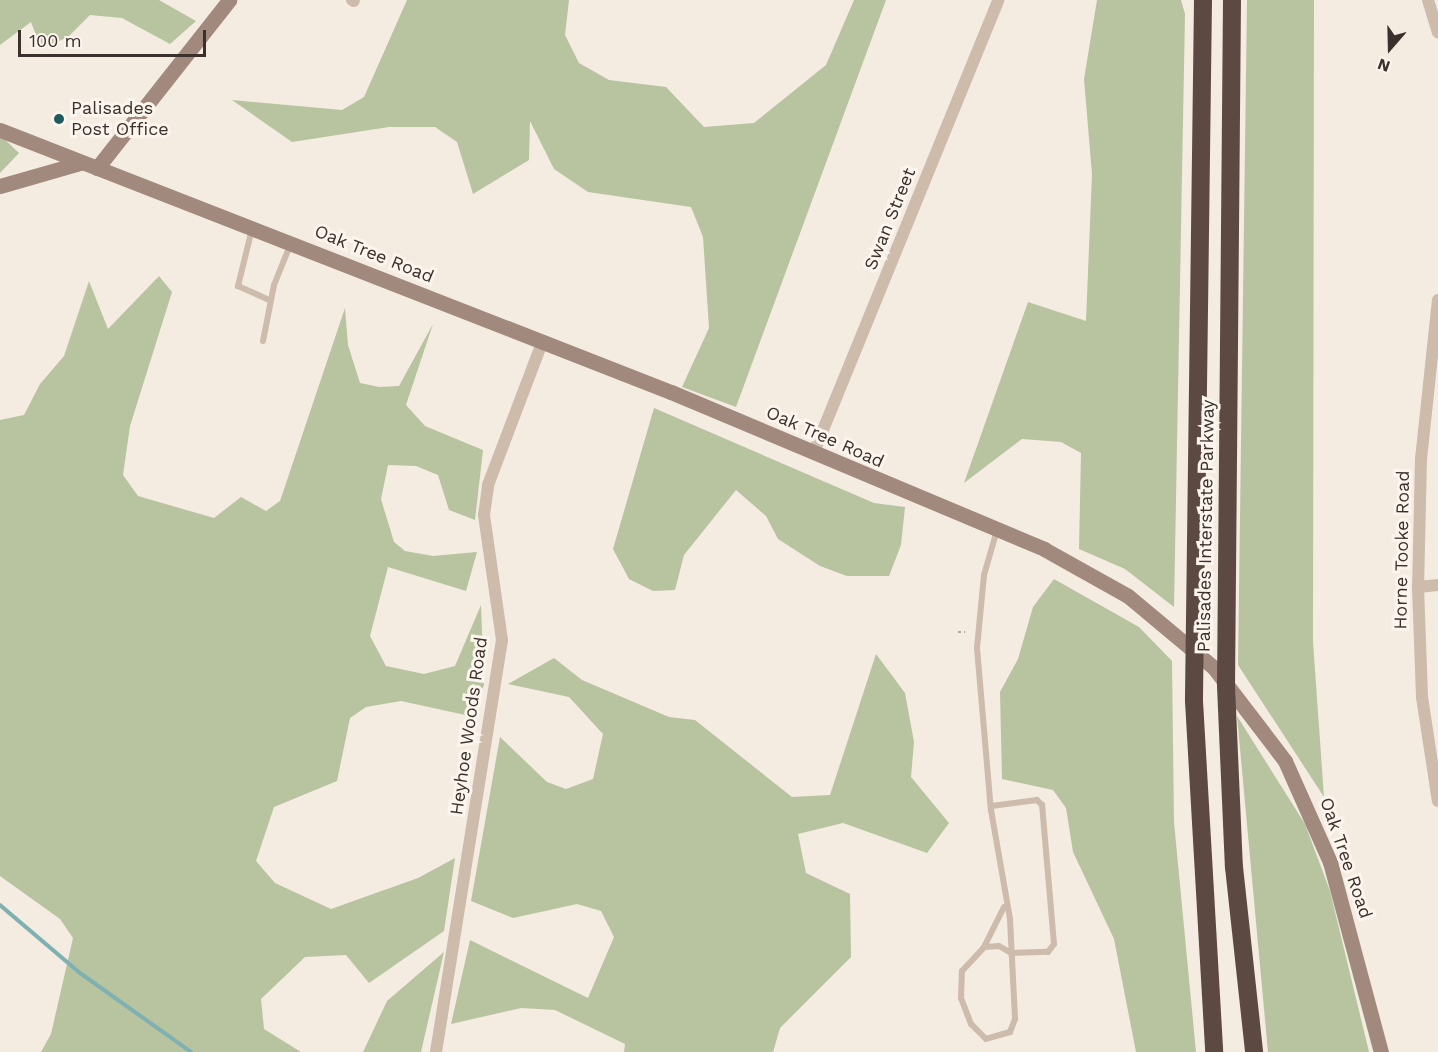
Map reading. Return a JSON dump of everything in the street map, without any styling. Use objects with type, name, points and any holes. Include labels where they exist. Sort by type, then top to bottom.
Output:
[{"type":"highway","name":"Palisades Interstate Parkway","points":[[1203,0],[1194,676],[1199,850],[1214,1052]]},
{"type":"highway","name":"Palisades Interstate Parkway","points":[[1232,0],[1226,686],[1234,867],[1254,1052]]},
{"type":"street","points":[[97,168],[229,0]]},
{"type":"street","name":"Swan Street","points":[[814,452],[998,0]]},
{"type":"street","points":[[1428,0],[1438,33]]},
{"type":"street","name":"Oak Tree Road","points":[[0,130],[80,163],[291,242],[814,452],[1077,565],[1154,614],[1225,680],[1278,749],[1330,862],[1381,1052]]},
{"type":"street","points":[[0,186],[80,163]]},
{"type":"street","name":"Horne Tooke Road","points":[[1438,300],[1422,458],[1418,586],[1422,697],[1438,801]]},
{"type":"street","name":"Heyhoe Woods Road","points":[[436,1052],[502,640],[484,515],[488,485],[542,343]]},
{"type":"street","points":[[1418,586],[1438,585]]},
{"type":"lane","points":[[253,227],[238,286],[271,301]]},
{"type":"lane","points":[[263,342],[271,301],[291,242]]},
{"type":"lane","points":[[997,530],[984,574],[977,648],[991,806],[1011,953],[1015,1019],[1010,1032],[986,1039],[971,1024],[961,999],[962,971],[984,947],[1004,907]]},
{"type":"lane","points":[[984,947],[999,946],[1011,953],[1048,952],[1054,944],[1042,805],[1037,800],[991,806]]},
{"type":"path","points":[[958,632],[965,632]]},
{"type":"green space","points":[[0,0],[159,0],[196,21],[170,44],[122,18],[90,15],[68,37],[41,49],[31,22],[0,45]]},
{"type":"green space","points":[[407,0],[569,0],[565,35],[579,63],[609,80],[666,87],[704,127],[754,123],[826,65],[854,0],[886,0],[736,407],[682,387],[709,328],[703,237],[691,207],[588,192],[554,169],[530,121],[529,160],[473,194],[457,142],[435,127],[389,127],[292,142],[232,100],[342,110],[364,97]]},
{"type":"green space","points":[[1097,0],[1181,0],[1185,14],[1174,607],[1125,569],[1079,549],[1081,453],[1061,442],[1022,439],[964,483],[1028,302],[1086,321],[1092,174],[1084,79]]},
{"type":"green space","points":[[1247,0],[1314,0],[1313,642],[1324,797],[1238,665]]},
{"type":"green space","points":[[0,135],[19,153],[0,173]]},
{"type":"green space","points":[[159,276],[172,292],[130,426],[123,475],[138,496],[214,518],[241,497],[266,511],[280,501],[345,308],[348,345],[360,383],[379,387],[399,386],[433,324],[406,405],[425,426],[483,450],[475,520],[449,510],[438,475],[416,466],[388,465],[381,499],[394,542],[405,551],[433,556],[477,552],[466,591],[388,567],[370,636],[386,666],[424,674],[455,666],[481,605],[484,685],[470,716],[401,701],[366,707],[350,718],[337,781],[274,807],[256,861],[275,883],[331,909],[418,878],[455,858],[444,931],[369,983],[346,955],[305,957],[261,999],[264,1029],[301,1052],[41,1052],[51,1034],[73,938],[60,919],[0,876],[0,420],[24,415],[40,384],[64,356],[89,281],[108,329]]},
{"type":"green space","points":[[654,408],[874,503],[905,507],[901,545],[889,576],[847,576],[820,566],[778,539],[766,516],[736,490],[684,555],[675,590],[653,591],[629,579],[613,549]]},
{"type":"green space","points":[[1054,579],[1139,627],[1172,661],[1174,822],[1196,1052],[1136,1052],[1114,939],[1073,852],[1066,808],[1053,790],[1002,779],[1000,692],[1018,659],[1033,607]]},
{"type":"green space","points":[[876,654],[905,693],[914,742],[911,777],[949,823],[927,853],[843,823],[798,834],[806,873],[850,894],[851,957],[780,1028],[773,1052],[624,1052],[625,1044],[555,1010],[521,1008],[451,1024],[470,940],[588,998],[614,937],[601,911],[577,904],[513,918],[471,901],[500,737],[547,782],[566,789],[593,779],[603,734],[569,697],[508,684],[554,658],[582,680],[669,717],[695,720],[792,797],[830,795]]},
{"type":"green space","points":[[1237,716],[1305,824],[1330,891],[1369,1052],[1268,1052]]},
{"type":"green space","points":[[444,952],[421,1052],[363,1052],[387,1001]]},
{"type":"waterway","points":[[0,905],[80,973],[191,1052]]},
{"type":"place","name":"Palisades Post Office","points":[[59,119]]}]
